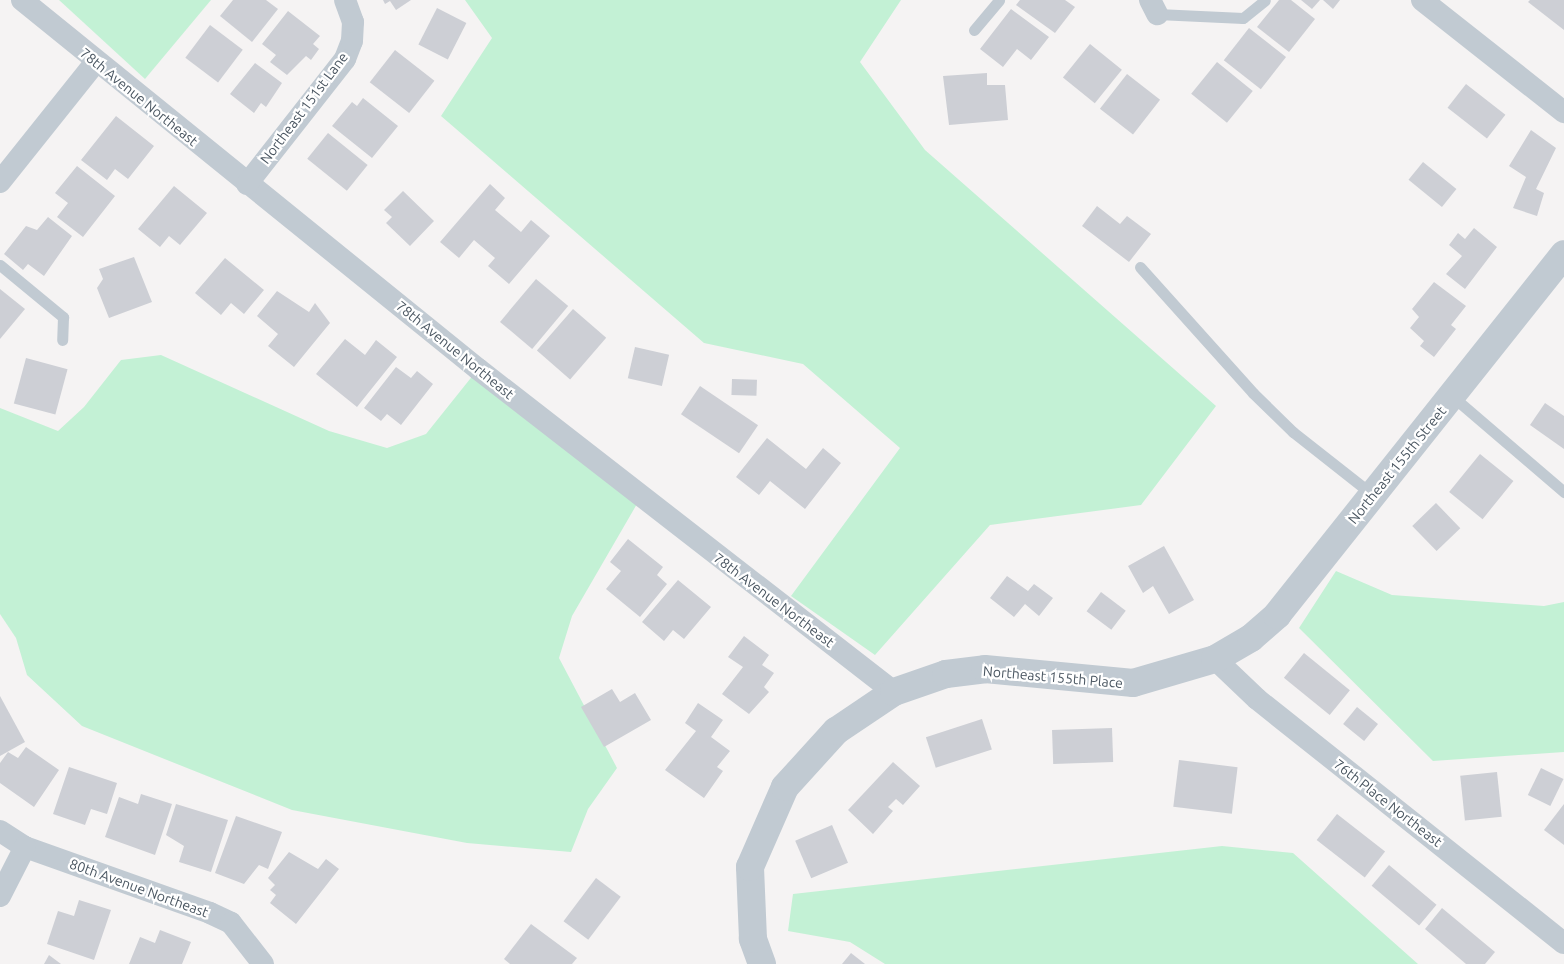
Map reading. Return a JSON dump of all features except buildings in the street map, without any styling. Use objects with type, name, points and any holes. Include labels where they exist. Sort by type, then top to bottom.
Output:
[{"type":"street","name":"78th Avenue Northeast","points":[[22,0],[95,63],[641,497],[894,692]]},
{"type":"street","name":"Northeast 151st Lane","points":[[247,184],[344,59],[352,41],[353,22],[346,0]]},
{"type":"street","points":[[1422,0],[1564,112]]},
{"type":"street","points":[[0,182],[95,63]]},
{"type":"street","name":"Northeast 155th Street","points":[[1215,659],[1251,638],[1277,615],[1564,254]]},
{"type":"street","name":"Northeast 155th Place","points":[[762,964],[753,939],[750,867],[767,818],[806,760],[850,720],[894,692],[946,674],[984,669],[1133,683],[1215,659]]},
{"type":"street","name":"76th Place Northeast","points":[[1215,659],[1257,700],[1564,943]]},
{"type":"street","name":"80th Avenue Northeast","points":[[0,831],[25,846],[210,913],[231,923],[263,964]]},
{"type":"street","points":[[0,896],[25,846]]},
{"type":"lane","points":[[974,30],[999,0]]},
{"type":"lane","points":[[1154,7],[1243,18],[1265,0]]},
{"type":"lane","points":[[0,265],[63,318],[62,340]]},
{"type":"lane","points":[[1140,266],[1266,406],[1373,495]]},
{"type":"lane","points":[[1452,396],[1564,492]]},
{"type":"green space","points":[[59,0],[211,0],[145,79]]},
{"type":"green space","points":[[465,0],[901,0],[860,62],[925,150],[1216,406],[1141,505],[990,525],[875,655],[791,596],[900,448],[803,364],[704,343],[441,116],[492,38]]},
{"type":"green space","points":[[161,355],[329,431],[387,448],[426,434],[478,369],[641,497],[572,616],[559,658],[617,768],[588,809],[571,852],[467,843],[292,810],[82,726],[27,675],[16,638],[0,614],[0,408],[58,431],[84,407],[121,360]]},
{"type":"green space","points":[[1336,571],[1392,595],[1544,606],[1564,602],[1564,752],[1433,761],[1299,628]]},
{"type":"green space","points":[[1222,846],[1293,853],[1418,964],[885,964],[850,942],[788,931],[793,894]]}]
